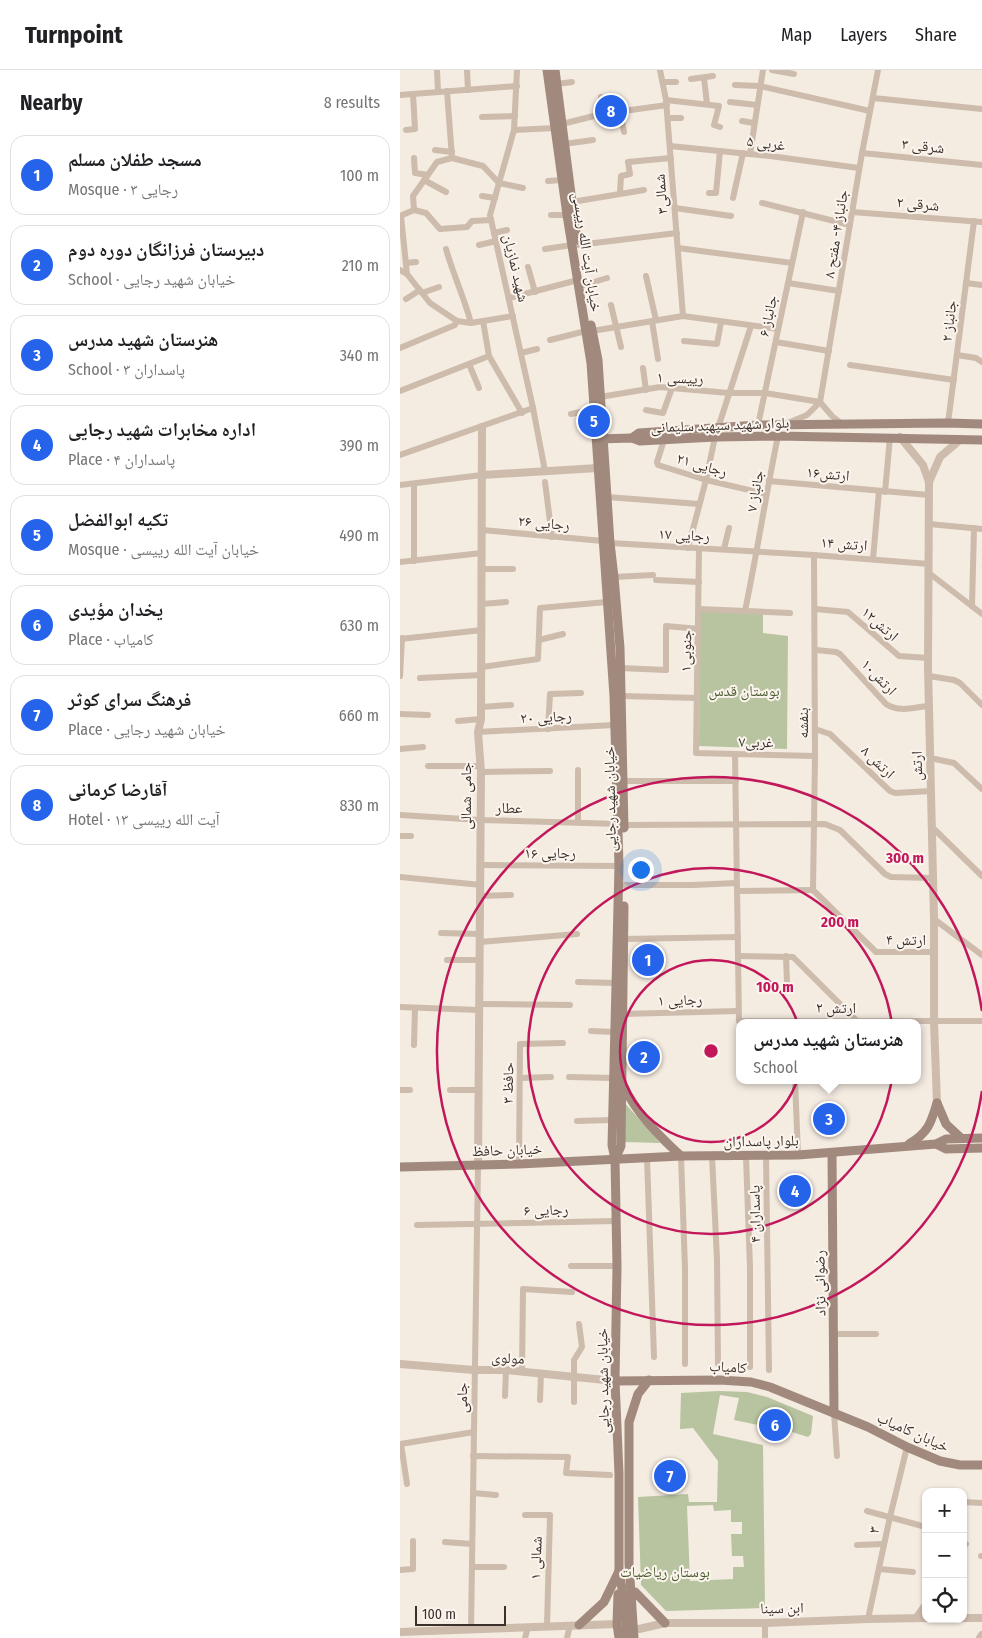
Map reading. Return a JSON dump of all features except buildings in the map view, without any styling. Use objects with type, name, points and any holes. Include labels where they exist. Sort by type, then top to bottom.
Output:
[{"type":"main road","name":"خیابان آیت الله رییسی","points":[[547,70],[553,84]]},
{"type":"main road","name":"خیابان آیت الله رییسی","points":[[555,70],[553,84],[562,180],[567,216],[575,245]]},
{"type":"main road","name":"خیابان آیت الله رییسی","points":[[558,126],[564,144],[572,202],[575,245],[589,331],[594,409],[599,439]]},
{"type":"main road","name":"خیابان آیت الله رییسی","points":[[589,331],[598,360],[600,397],[599,439]]},
{"type":"main road","name":"بلوار شهید سپهبد سلیمانی","points":[[632,438],[640,442],[664,440],[758,425],[783,424],[982,424]]},
{"type":"main road","name":"بلوار شهید سپهبد سلیمانی","points":[[632,438],[640,433],[717,432],[778,436],[982,440]]},
{"type":"main road","points":[[599,439],[632,438]]},
{"type":"main road","name":"خیابان شهید رجایی","points":[[599,439],[598,468],[606,542],[614,577],[614,725],[622,824],[624,885],[615,983],[612,1145],[615,1159],[617,1266],[615,1381],[619,1474],[619,1571],[628,1602]]},
{"type":"main road","name":"خیابان شهید رجایی","points":[[599,439],[607,497],[607,602],[620,668],[624,781],[619,866],[623,938],[622,1083],[620,1146],[615,1159]]},
{"type":"main road","points":[[622,1083],[631,1102],[641,1115],[663,1140],[681,1156]]},
{"type":"main road","points":[[937,1103],[946,1124],[961,1138]]},
{"type":"main road","points":[[906,1146],[918,1139],[928,1128],[937,1103]]},
{"type":"main road","name":"بلوار پاسداران","points":[[615,1159],[681,1156],[798,1155],[936,1144],[946,1139],[982,1138]]},
{"type":"main road","name":"بلوار پاسداران","points":[[936,1144],[946,1149],[982,1148]]},
{"type":"main road","name":"رضوانی نژاد","points":[[832,1153],[834,1413]]},
{"type":"main road","name":"خیابان حافظ","points":[[400,1166],[519,1164],[615,1159]]},
{"type":"main road","name":"خیابان شهید رجایی","points":[[628,1602],[629,1422],[638,1394],[649,1380]]},
{"type":"main road","name":"کامیاب","points":[[615,1381],[751,1382],[770,1387],[834,1413]]},
{"type":"main road","name":"خیابان کامیاب","points":[[834,1413],[940,1461],[960,1465],[982,1465]]},
{"type":"main road","points":[[629,1564],[635,1592],[639,1634]]},
{"type":"main road","points":[[619,1571],[617,1624],[620,1638]]},
{"type":"main road","points":[[575,1625],[604,1602],[619,1571]]},
{"type":"main road","points":[[635,1592],[665,1623]]},
{"type":"main road","points":[[627,1638],[628,1602]]},
{"type":"main road","points":[[628,1602],[634,1638]]},
{"type":"street","points":[[437,70],[438,92]]},
{"type":"street","points":[[467,70],[468,90]]},
{"type":"street","name":"شهید نمازیان","points":[[517,70],[514,130],[490,215],[533,408],[545,471]]},
{"type":"street","name":"شمالی۳","points":[[660,70],[667,102],[683,316]]},
{"type":"street","points":[[732,198],[747,153],[763,70]]},
{"type":"street","points":[[772,70],[794,74]]},
{"type":"street","name":"جانباز ۴- مفتح ۸","points":[[820,402],[859,168],[878,70]]},
{"type":"street","points":[[691,79],[713,76]]},
{"type":"street","points":[[704,78],[706,104]]},
{"type":"street","points":[[553,84],[572,82]]},
{"type":"street","points":[[662,82],[676,82]]},
{"type":"street","points":[[734,85],[760,86],[870,111]]},
{"type":"street","points":[[400,95],[517,86]]},
{"type":"street","points":[[447,91],[452,155]]},
{"type":"street","points":[[406,130],[415,128],[414,94]]},
{"type":"street","points":[[601,97],[602,114]]},
{"type":"street","points":[[872,98],[982,109]]},
{"type":"street","points":[[514,130],[558,126],[602,114],[667,102],[719,106],[714,125],[720,127]]},
{"type":"street","points":[[730,102],[757,105]]},
{"type":"street","points":[[620,112],[624,132]]},
{"type":"street","points":[[482,117],[515,116]]},
{"type":"street","points":[[668,118],[681,118]]},
{"type":"street","points":[[742,121],[754,123]]},
{"type":"street","points":[[564,144],[593,140]]},
{"type":"street","name":"غربی ۵","points":[[670,146],[747,153],[859,168]]},
{"type":"street","points":[[435,150],[483,166],[499,184],[523,188]]},
{"type":"street","points":[[709,193],[716,193],[720,151]]},
{"type":"street","name":"شرقی ۳","points":[[862,153],[982,165]]},
{"type":"street","points":[[414,210],[413,196],[437,162],[452,155]]},
{"type":"street","points":[[414,158],[415,173],[446,192]]},
{"type":"street","points":[[620,193],[621,176],[630,174],[628,162],[671,158]]},
{"type":"street","points":[[548,181],[562,180]]},
{"type":"street","points":[[572,202],[644,190]]},
{"type":"street","points":[[482,196],[495,198]]},
{"type":"street","points":[[762,203],[850,225]]},
{"type":"street","points":[[675,208],[731,216]]},
{"type":"street","points":[[408,274],[401,216],[414,210],[426,213],[440,229],[467,227],[472,221],[491,220]]},
{"type":"street","name":"جانباز ۶","points":[[758,425],[803,212]]},
{"type":"street","name":"شرقی ۲","points":[[852,212],[982,222]]},
{"type":"street","points":[[552,215],[567,216]]},
{"type":"street","name":"جانباز ۲","points":[[948,423],[974,221]]},
{"type":"street","points":[[494,233],[507,230]]},
{"type":"street","points":[[546,250],[677,233]]},
{"type":"street","points":[[479,245],[496,241]]},
{"type":"street","points":[[678,248],[792,262]]},
{"type":"street","points":[[446,249],[471,323]]},
{"type":"street","points":[[406,263],[416,262]]},
{"type":"street","points":[[528,267],[534,292]]},
{"type":"street","points":[[400,270],[408,274],[430,303],[458,321],[471,323],[513,316]]},
{"type":"street","points":[[646,276],[654,321],[658,360]]},
{"type":"street","points":[[509,298],[607,278]]},
{"type":"street","points":[[788,283],[839,291]]},
{"type":"street","points":[[966,283],[982,286]]},
{"type":"street","points":[[406,299],[421,291],[438,287]]},
{"type":"street","points":[[610,305],[621,347]]},
{"type":"street","points":[[550,340],[589,331],[683,316],[778,329]]},
{"type":"street","points":[[400,348],[455,325],[458,321]]},
{"type":"street","points":[[483,321],[489,356],[522,412]]},
{"type":"street","points":[[684,341],[718,344],[721,322]]},
{"type":"street","points":[[688,548],[717,432],[751,326]]},
{"type":"street","points":[[776,342],[829,351]]},
{"type":"street","points":[[521,353],[537,349]]},
{"type":"street","points":[[957,355],[976,358],[982,362]]},
{"type":"street","points":[[400,390],[489,356]]},
{"type":"street","points":[[469,364],[479,388]]},
{"type":"street","points":[[850,365],[954,380]]},
{"type":"street","points":[[643,368],[646,390]]},
{"type":"street","name":"رییسی ۱","points":[[600,397],[660,387],[729,393],[765,393],[820,402]]},
{"type":"street","points":[[646,410],[663,413],[672,388]]},
{"type":"street","points":[[783,424],[808,415],[820,402],[842,424]]},
{"type":"street","points":[[400,455],[533,408]]},
{"type":"street","points":[[571,414],[594,409]]},
{"type":"street","name":"جامی شمالی","points":[[478,1165],[481,769],[478,732],[482,707],[482,427]]},
{"type":"street","name":"جانباز ۷","points":[[745,611],[758,552],[766,494],[778,436]]},
{"type":"street","name":"ارتش","points":[[900,437],[923,465],[929,482],[928,676],[937,1103]]},
{"type":"street","points":[[872,559],[890,438]]},
{"type":"street","points":[[929,482],[940,457],[961,439]]},
{"type":"street","name":"رجایی ۲۱","points":[[664,440],[657,464],[706,480],[766,494]]},
{"type":"street","points":[[400,485],[482,475],[598,468]]},
{"type":"street","name":"ارتش۱۶","points":[[769,481],[929,495]]},
{"type":"street","points":[[545,482],[552,537]]},
{"type":"street","points":[[414,484],[414,561]]},
{"type":"street","points":[[607,497],[700,504]]},
{"type":"street","points":[[929,524],[982,529]]},
{"type":"street","points":[[724,549],[729,528]]},
{"type":"street","points":[[972,606],[974,528]]},
{"type":"street","name":"رجایی ۲۶","points":[[482,530],[606,542]]},
{"type":"street","name":"رجایی ۱۷","points":[[606,542],[758,552]]},
{"type":"street","name":"جنوبی۱","points":[[696,753],[699,549]]},
{"type":"street","name":"ارتش ۱۴","points":[[758,552],[872,559],[928,568]]},
{"type":"street","points":[[400,562],[482,553]]},
{"type":"street","name":"بنفشه","points":[[813,890],[816,650],[814,555]]},
{"type":"street","points":[[928,568],[982,614]]},
{"type":"street","points":[[482,569],[513,569]]},
{"type":"street","points":[[614,577],[655,577],[699,582]]},
{"type":"street","points":[[482,604],[506,602]]},
{"type":"street","points":[[420,678],[482,671],[538,659],[540,608],[607,602]]},
{"type":"street","points":[[699,609],[790,613]]},
{"type":"street","name":"ارتش۱۲","points":[[815,609],[848,612],[899,656],[928,658]]},
{"type":"street","points":[[620,668],[666,670],[666,626],[699,629]]},
{"type":"street","points":[[400,676],[401,638],[482,630]]},
{"type":"street","points":[[539,640],[563,634]]},
{"type":"street","name":"ارتش۱۰","points":[[816,650],[840,654],[886,704],[892,708],[929,706]]},
{"type":"street","points":[[928,676],[954,680],[960,683],[982,705]]},
{"type":"street","points":[[548,730],[550,694],[581,693]]},
{"type":"street","points":[[622,696],[697,698]]},
{"type":"street","points":[[482,707],[510,705]]},
{"type":"street","points":[[400,714],[428,714]]},
{"type":"street","points":[[458,722],[481,719]]},
{"type":"street","name":"رجایی ۲۰","points":[[478,732],[548,730],[614,725]]},
{"type":"street","name":"ارتش ۸","points":[[815,729],[830,734],[890,791],[895,793],[931,791]]},
{"type":"street","points":[[400,749],[423,748]]},
{"type":"street","name":"غربی۷","points":[[696,753],[815,756]]},
{"type":"street","points":[[734,754],[736,782],[738,1011]]},
{"type":"street","points":[[930,758],[954,763],[982,789]]},
{"type":"street","points":[[428,766],[550,771]]},
{"type":"street","points":[[578,770],[578,822]]},
{"type":"street","points":[[624,781],[736,782]]},
{"type":"street","name":"عطار","points":[[400,815],[480,820],[736,825]]},
{"type":"street","points":[[736,825],[826,824],[840,830],[879,869],[891,877],[932,878]]},
{"type":"street","points":[[932,826],[982,876]]},
{"type":"street","points":[[400,836],[411,836]]},
{"type":"street","name":"رجایی ۱۶","points":[[481,865],[619,866]]},
{"type":"street","points":[[400,876],[480,885]]},
{"type":"street","points":[[624,885],[736,883]]},
{"type":"street","points":[[737,891],[813,890]]},
{"type":"street","name":"ارتش ۴","points":[[813,890],[876,952],[934,952]]},
{"type":"street","points":[[480,896],[511,895]]},
{"type":"street","points":[[934,919],[982,955]]},
{"type":"street","points":[[441,933],[480,934]]},
{"type":"street","points":[[480,942],[577,934]]},
{"type":"street","points":[[623,938],[738,936]]},
{"type":"street","points":[[738,956],[790,956],[855,1019]]},
{"type":"street","points":[[787,983],[790,956]]},
{"type":"street","points":[[447,960],[480,960]]},
{"type":"street","points":[[578,982],[615,983]]},
{"type":"street","points":[[400,1008],[570,1005]]},
{"type":"street","points":[[414,1045],[415,1008]]},
{"type":"street","name":"رجایی ۱","points":[[622,1014],[738,1011]]},
{"type":"street","name":"ارتش ۲","points":[[738,1011],[739,1019]]},
{"type":"street","name":"ارتش ۲","points":[[921,1022],[982,1021]]},
{"type":"street","points":[[591,1032],[614,1032]]},
{"type":"street","name":"حافظ ۳","points":[[519,1164],[520,1044],[563,1043]]},
{"type":"street","points":[[520,1078],[551,1077]]},
{"type":"street","points":[[570,1077],[613,1078]]},
{"type":"street","points":[[795,1084],[798,1155]]},
{"type":"street","points":[[400,1090],[410,1090]]},
{"type":"street","points":[[450,1090],[478,1090]]},
{"type":"street","points":[[577,1120],[612,1120]]},
{"type":"street","name":"پاسداران ۴","points":[[766,1155],[769,1370]]},
{"type":"street","points":[[681,1156],[685,1268],[685,1364]]},
{"type":"street","points":[[712,1156],[717,1259],[718,1364]]},
{"type":"street","points":[[746,1156],[750,1268],[750,1366]]},
{"type":"street","points":[[647,1158],[654,1357]]},
{"type":"street","name":"جامی","points":[[471,1630],[478,1165]]},
{"type":"street","name":"رجایی ۶","points":[[418,1225],[616,1221]]},
{"type":"street","points":[[571,1266],[617,1266]]},
{"type":"street","points":[[522,1372],[523,1289],[572,1292]]},
{"type":"street","points":[[574,1402],[574,1360],[582,1347],[580,1324]]},
{"type":"street","points":[[834,1334],[876,1334]]},
{"type":"street","name":"مولوی","points":[[400,1364],[474,1370],[506,1370],[615,1381]]},
{"type":"street","points":[[505,1396],[506,1370]]},
{"type":"street","points":[[540,1400],[541,1373]]},
{"type":"street","points":[[834,1413],[837,1456]]},
{"type":"street","points":[[407,1484],[400,1444],[474,1432]]},
{"type":"street","name":"۳","points":[[868,1619],[907,1447]]},
{"type":"street","points":[[473,1456],[568,1457],[566,1473],[610,1475]]},
{"type":"street","points":[[473,1493],[496,1495]]},
{"type":"street","points":[[967,1502],[982,1503]]},
{"type":"street","points":[[866,1511],[922,1526]]},
{"type":"street","name":"شمالی ۱","points":[[526,1516],[550,1515],[547,1626]]},
{"type":"street","points":[[400,1570],[413,1569],[413,1541]]},
{"type":"street","points":[[444,1542],[472,1544]]},
{"type":"street","points":[[857,1545],[884,1544]]},
{"type":"street","points":[[472,1567],[504,1567]]},
{"type":"street","points":[[879,1569],[913,1572]]},
{"type":"street","points":[[915,1618],[922,1608]]},
{"type":"street","name":"ابن سینا","points":[[639,1634],[665,1623],[765,1623],[922,1618]]},
{"type":"street","points":[[967,1618],[982,1618]]},
{"type":"street","points":[[765,1623],[766,1638]]},
{"type":"street","points":[[400,1632],[617,1624]]},
{"type":"street","points":[[567,1638],[575,1625]]},
{"type":"street","points":[[525,1638],[528,1627]]},
{"type":"green space","name":"بوستان قدس","points":[[700,609],[763,614],[763,633],[788,636],[787,749],[699,746]]},
{"type":"green space","points":[[624,1102],[660,1143],[624,1142]]},
{"type":"green space","name":"بوستان ریاضیات","points":[[747,1392],[767,1397],[813,1416],[811,1434],[808,1437],[792,1432],[792,1420],[782,1410],[771,1410],[765,1413],[758,1425],[734,1420],[739,1398],[720,1395],[713,1434],[763,1445],[765,1608],[666,1611],[641,1585],[638,1497],[688,1494],[689,1502],[717,1502],[718,1461],[693,1428],[680,1429],[681,1393]],"holes":[[[713,1505],[714,1511],[731,1510],[731,1522],[742,1522],[742,1534],[731,1534],[732,1556],[743,1556],[744,1567],[733,1567],[733,1579],[690,1581],[687,1506]]]},
{"type":"place","name":"آقارضا کرمانی","points":[[611,111]]},
{"type":"place","name":"تکیه ابوالفضل","points":[[594,421]]},
{"type":"place","name":"مسجد طفلان مسلم","points":[[648,960]]},
{"type":"place","name":"دبیرستان فرزانگان دوره دوم","points":[[644,1057]]},
{"type":"place","name":"هنرستان شهید مدرس","points":[[829,1119]]},
{"type":"place","name":"اداره مخابرات شهید رجایی","points":[[795,1191]]},
{"type":"place","name":"یخدان مؤیدی","points":[[775,1425]]},
{"type":"place","name":"فرهنگ سرای کوثر","points":[[670,1476]]}]
